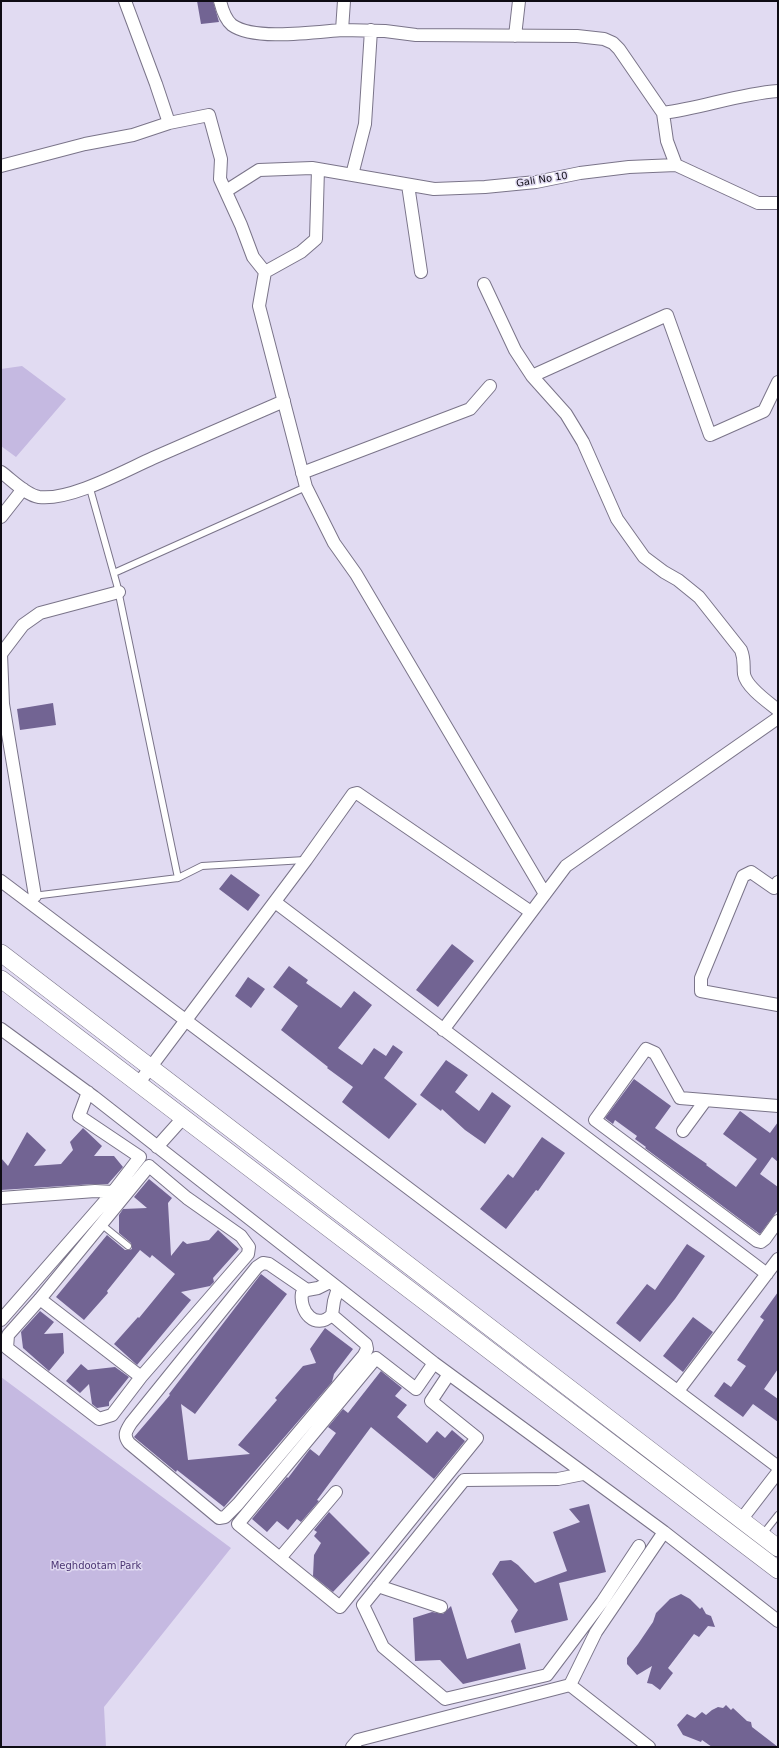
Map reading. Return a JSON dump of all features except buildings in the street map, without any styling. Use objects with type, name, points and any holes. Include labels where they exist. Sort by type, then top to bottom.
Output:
[{"type":"street","points":[[125,1],[169,123]]},
{"type":"street","points":[[220,1],[231,25],[245,32],[278,34],[342,30],[371,30],[416,35],[577,36],[604,39],[613,43],[634,69],[663,113],[667,141],[676,165],[758,203],[778,203]]},
{"type":"street","points":[[342,30],[344,1]]},
{"type":"street","points":[[515,36],[519,1]]},
{"type":"street","points":[[352,175],[365,124],[371,30]]},
{"type":"street","points":[[663,113],[692,109],[721,100],[747,95],[778,92]]},
{"type":"street","points":[[1,166],[85,144],[132,135],[169,123],[209,115],[221,160],[220,179],[253,257],[265,272],[259,306],[306,487],[334,543],[356,574],[545,894]]},
{"type":"street","name":"Gali No 10","points":[[226,191],[259,170],[312,168],[434,189],[485,187],[536,182],[580,173],[630,167],[676,165]]},
{"type":"street","points":[[265,272],[301,252],[316,239],[318,169]]},
{"type":"street","points":[[408,185],[421,272]]},
{"type":"street","points":[[484,284],[515,350],[532,376],[566,414],[583,442],[617,519],[644,557],[664,572],[678,580],[699,597],[741,650],[744,659],[744,676],[748,683],[762,698],[778,710]]},
{"type":"street","points":[[532,376],[667,315],[710,435],[764,411],[778,382]]},
{"type":"street","points":[[302,473],[470,409],[490,386]]},
{"type":"street","points":[[1,472],[23,489],[37,497],[64,495],[284,401]]},
{"type":"street","points":[[1,517],[23,489]]},
{"type":"street","points":[[35,896],[2,703],[1,654],[23,625],[40,613],[119,592]]},
{"type":"street","points":[[443,1030],[566,866],[778,718]]},
{"type":"street","points":[[138,1084],[275,902],[351,796],[357,793],[532,912]]},
{"type":"street","points":[[778,882],[774,888],[751,872],[743,876],[701,978],[701,991],[778,1005]]},
{"type":"street","points":[[1,881],[778,1467]]},
{"type":"street","points":[[275,902],[767,1274]]},
{"type":"street","points":[[1,953],[778,1548]]},
{"type":"street","points":[[1,979],[778,1570]]},
{"type":"street","points":[[3,1035],[88,1092],[434,1363],[583,1474],[664,1532],[778,1621]]},
{"type":"street","points":[[583,1136],[646,1049],[656,1053],[680,1098],[778,1106]]},
{"type":"street","points":[[1,1320],[113,1192],[140,1157],[78,1116],[88,1092]]},
{"type":"street","points":[[683,1130],[705,1101]]},
{"type":"street","points":[[157,1147],[183,1118]]},
{"type":"street","points":[[595,1120],[757,1241],[761,1242],[765,1240],[778,1221]]},
{"type":"street","points":[[149,1166],[187,1198],[212,1216],[241,1236],[249,1247],[248,1254],[141,1377],[112,1415],[99,1419],[7,1348],[8,1335],[40,1299],[149,1166]]},
{"type":"street","points":[[187,1198],[200,1180]]},
{"type":"street","points":[[1,1198],[95,1191],[113,1192]]},
{"type":"street","points":[[212,1216],[224,1199]]},
{"type":"street","points":[[678,1391],[778,1259]]},
{"type":"street","points":[[307,1290],[269,1264],[263,1264],[257,1267],[131,1423],[125,1432],[125,1438],[129,1443],[204,1507],[219,1518],[225,1517],[238,1504],[364,1355],[367,1349],[366,1344],[332,1315]]},
{"type":"street","points":[[334,1285],[332,1315],[327,1320],[318,1321],[310,1318],[304,1310],[301,1300],[302,1293],[307,1290],[334,1285]]},
{"type":"street","points":[[40,1299],[141,1377]]},
{"type":"street","points":[[376,1358],[431,1400],[477,1438],[340,1607],[238,1524],[376,1358]]},
{"type":"street","points":[[416,1389],[434,1363]]},
{"type":"street","points":[[431,1400],[449,1374]]},
{"type":"street","points":[[741,1520],[778,1472]]},
{"type":"street","points":[[583,1474],[558,1479],[464,1480],[363,1605],[383,1647],[445,1699],[547,1675],[602,1602],[639,1546]]},
{"type":"street","points":[[280,1558],[336,1492]]},
{"type":"street","points":[[352,1747],[358,1740],[570,1685],[596,1632],[664,1532]]},
{"type":"street","points":[[378,1586],[441,1607]]},
{"type":"street","points":[[570,1685],[649,1747]]},
{"type":"lane","points":[[90,485],[119,592],[178,878]]},
{"type":"lane","points":[[114,573],[306,487]]},
{"type":"lane","points":[[22,897],[178,878],[202,866],[306,860]]},
{"type":"lane","points":[[101,1224],[128,1246]]},
{"type":"lane","points":[[762,1536],[778,1515]]},
{"type":"green space","points":[[22,366],[66,399],[16,457],[1,446],[1,369]]},
{"type":"green space","name":"Meghdootam Park","points":[[1,1377],[231,1548],[104,1707],[106,1747],[1,1747]]}]
